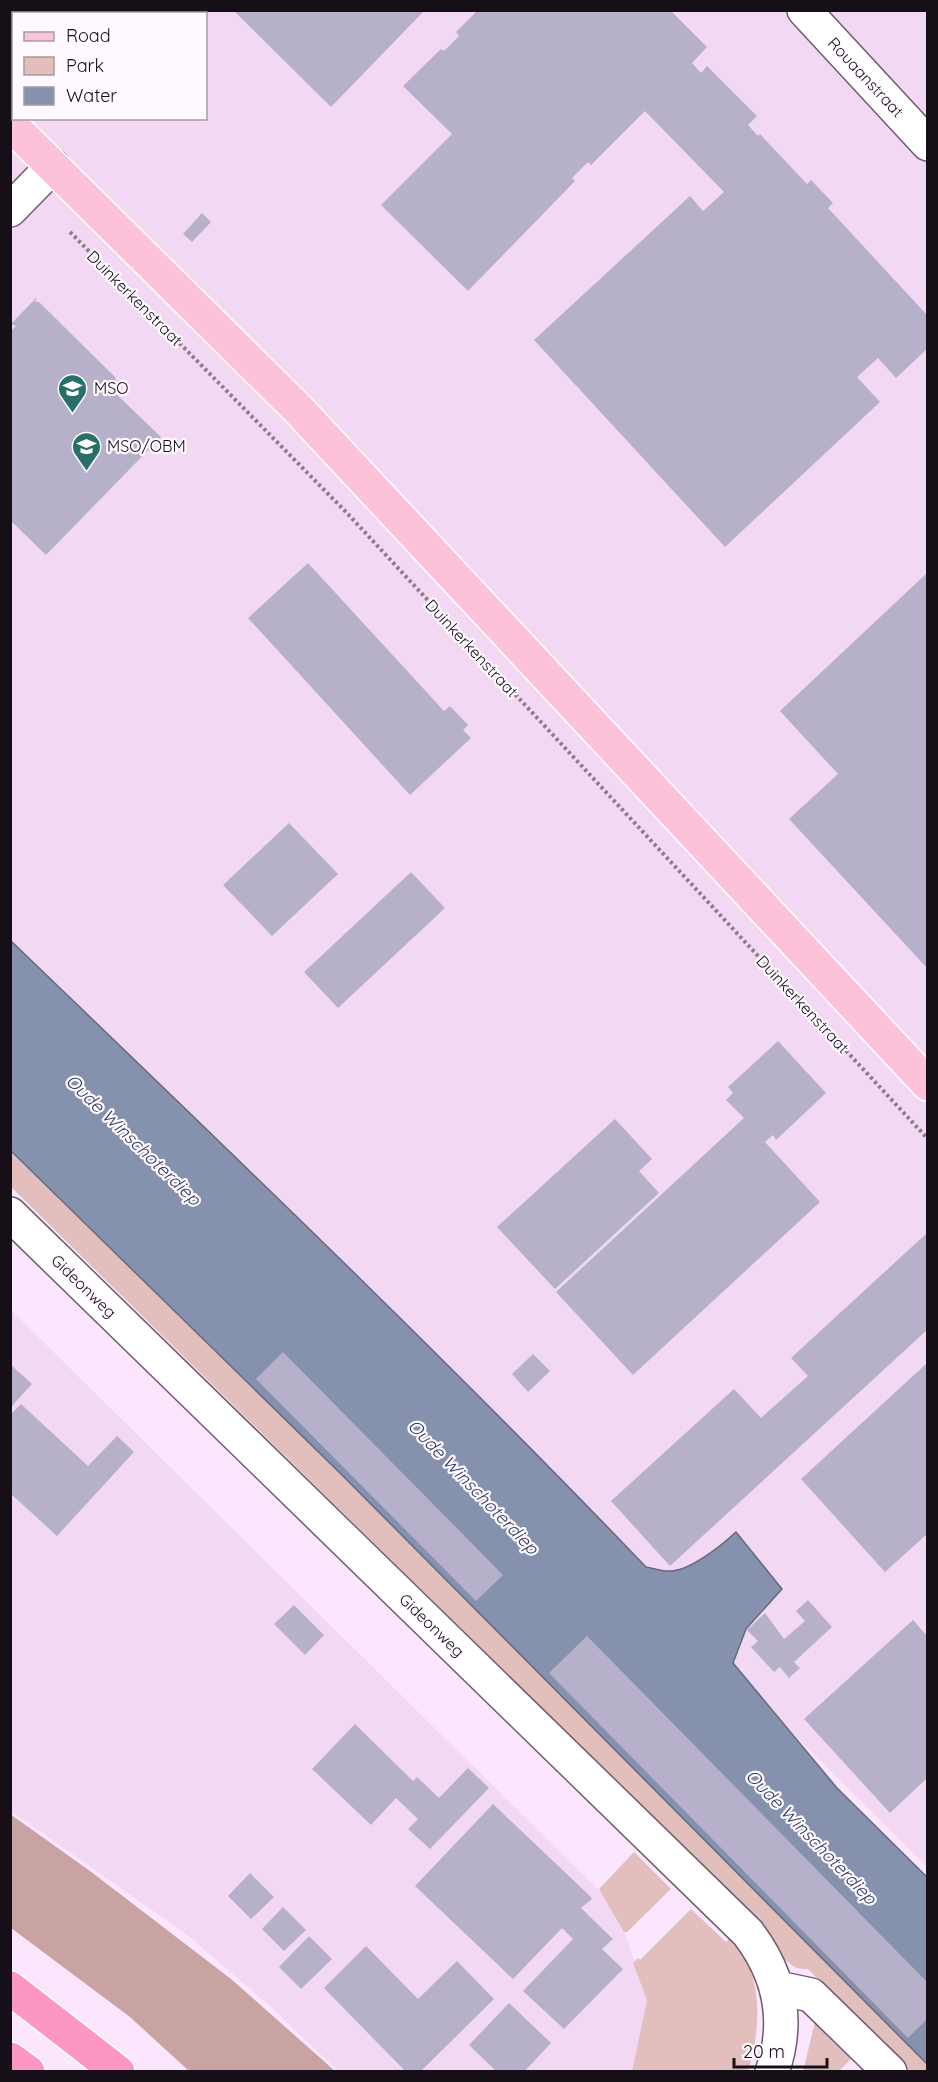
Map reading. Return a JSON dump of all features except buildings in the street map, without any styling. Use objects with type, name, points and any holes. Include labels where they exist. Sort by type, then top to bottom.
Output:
[{"type":"highway","points":[[10,1988],[118,2072]]},
{"type":"highway","points":[[10,2059],[28,2072]]},
{"type":"main road","points":[[10,124],[298,409],[927,1084]]},
{"type":"street","name":"Rouaanstraat","points":[[804,10],[927,144]]},
{"type":"street","points":[[10,210],[53,166]]},
{"type":"street","name":"Gideonweg","points":[[10,1214],[748,1933],[766,1959],[778,1988],[782,2031],[772,2072]]},
{"type":"street","points":[[778,1988],[811,1995],[890,2072]]},
{"type":"path","name":"Duinkerkenstraat","points":[[64,224],[346,512],[927,1139]]},
{"type":"shaded area","points":[[11,11],[927,11],[927,1867],[11,954]]},
{"type":"shaded area","points":[[10,1309],[615,1906],[649,2003],[633,2071],[338,2071],[271,2007],[186,1934],[11,1811]]},
{"type":"shaded area","points":[[10,1814],[90,1871],[231,1979],[335,2071],[189,2071],[130,2017],[11,1928]]},
{"type":"green space","points":[[10,1151],[341,1474],[927,2064],[927,2071],[909,2071],[808,1969],[800,1969],[786,1961],[762,1924],[11,1187]]},
{"type":"green space","points":[[634,1852],[671,1889],[627,1932],[624,1932],[599,1889]]},
{"type":"green space","points":[[691,1909],[726,1942],[732,1935],[750,1967],[757,2001],[757,2019],[753,2054],[748,2071],[632,2072],[647,2000],[633,1963],[638,1958],[640,1960]]},
{"type":"green space","points":[[816,2017],[857,2053],[839,2071],[803,2072]]},
{"type":"water","name":"Oude Winschoterdiep","points":[[10,940],[411,1329],[646,1567],[667,1571],[687,1567],[714,1550],[736,1532],[782,1589],[746,1629],[733,1663],[837,1788],[927,1877],[927,2064],[341,1474],[11,1151]]},
{"type":"place","name":"MSO","points":[[73,414]]},
{"type":"place","name":"MSO/OBM","points":[[86,472]]}]
